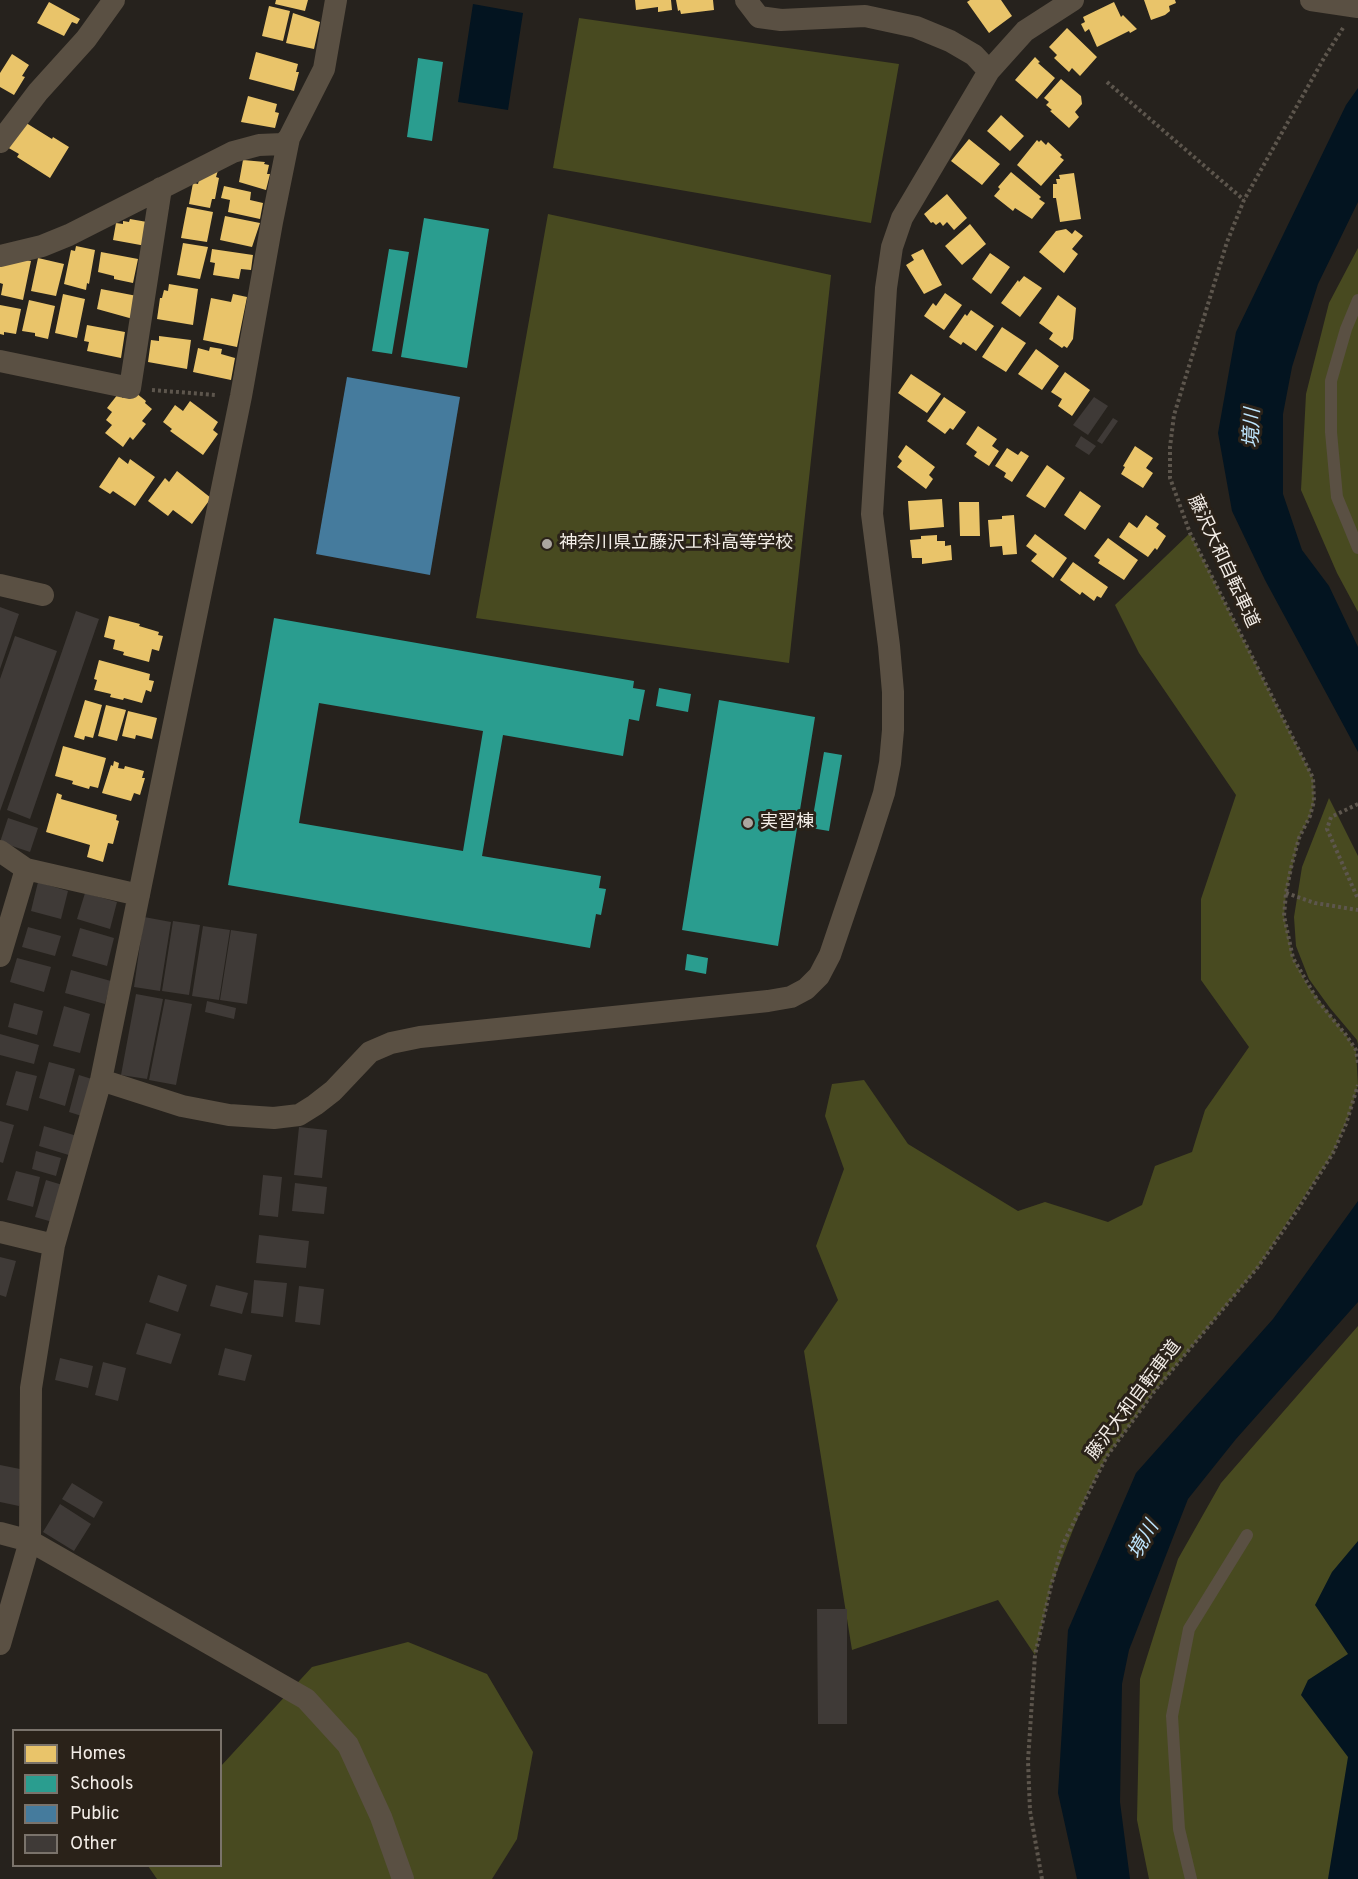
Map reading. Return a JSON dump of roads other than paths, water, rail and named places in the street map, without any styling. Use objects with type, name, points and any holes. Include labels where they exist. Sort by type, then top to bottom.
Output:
[{"type":"street","points":[[0,142],[38,92],[86,39],[114,0]]},
{"type":"street","points":[[0,256],[42,246],[69,235],[233,152],[259,145],[284,144],[324,69],[336,0]]},
{"type":"street","points":[[746,0],[759,17],[781,20],[865,16],[916,27],[950,41],[974,55],[989,71]]},
{"type":"street","points":[[101,1080],[182,1106],[229,1115],[274,1118],[299,1115],[315,1106],[333,1091],[370,1052],[391,1043],[420,1037],[768,1001],[791,996],[806,989],[819,976],[830,955],[864,857],[884,793],[890,763],[893,692],[872,514],[886,288],[892,247],[902,218],[989,71],[1025,31],[1073,0]]},
{"type":"street","points":[[1311,0],[1354,6]]},
{"type":"street","points":[[0,1644],[30,1541],[31,1388],[54,1245],[101,1080],[241,396],[289,138]]},
{"type":"street","points":[[0,361],[130,388],[161,188]]},
{"type":"street","points":[[0,585],[43,595]]},
{"type":"street","points":[[0,851],[26,869],[139,895]]},
{"type":"street","points":[[0,956],[26,869]]},
{"type":"street","points":[[0,1232],[54,1245]]},
{"type":"street","points":[[0,1533],[30,1541],[306,1699],[348,1744],[381,1817],[402,1879]]},
{"type":"lane","points":[[1358,300],[1346,329],[1331,381],[1331,432],[1337,497],[1358,548]]},
{"type":"lane","points":[[1191,1879],[1179,1829],[1172,1716],[1189,1629],[1247,1535]]},
{"type":"water","points":[[473,4],[523,13],[508,110],[458,102]]},
{"type":"water","name":"境川","points":[[1358,88],[1358,202],[1318,284],[1292,367],[1283,414],[1283,494],[1302,550],[1329,586],[1358,647],[1358,752],[1265,580],[1232,511],[1218,433],[1236,332],[1346,105]]},
{"type":"water","name":"境川","points":[[1358,1201],[1358,1302],[1236,1439],[1188,1499],[1129,1650],[1122,1684],[1120,1802],[1130,1879],[1077,1879],[1058,1793],[1068,1630],[1136,1473],[1273,1319]]},
{"type":"water","points":[[1358,1541],[1358,1879],[1328,1879],[1348,1757],[1301,1695],[1308,1680],[1348,1654],[1315,1605],[1332,1572]]},
{"type":"place","name":"神奈川県立藤沢工科高等学校","points":[[547,544]]},
{"type":"place","name":"実習棟","points":[[748,823]]}]
